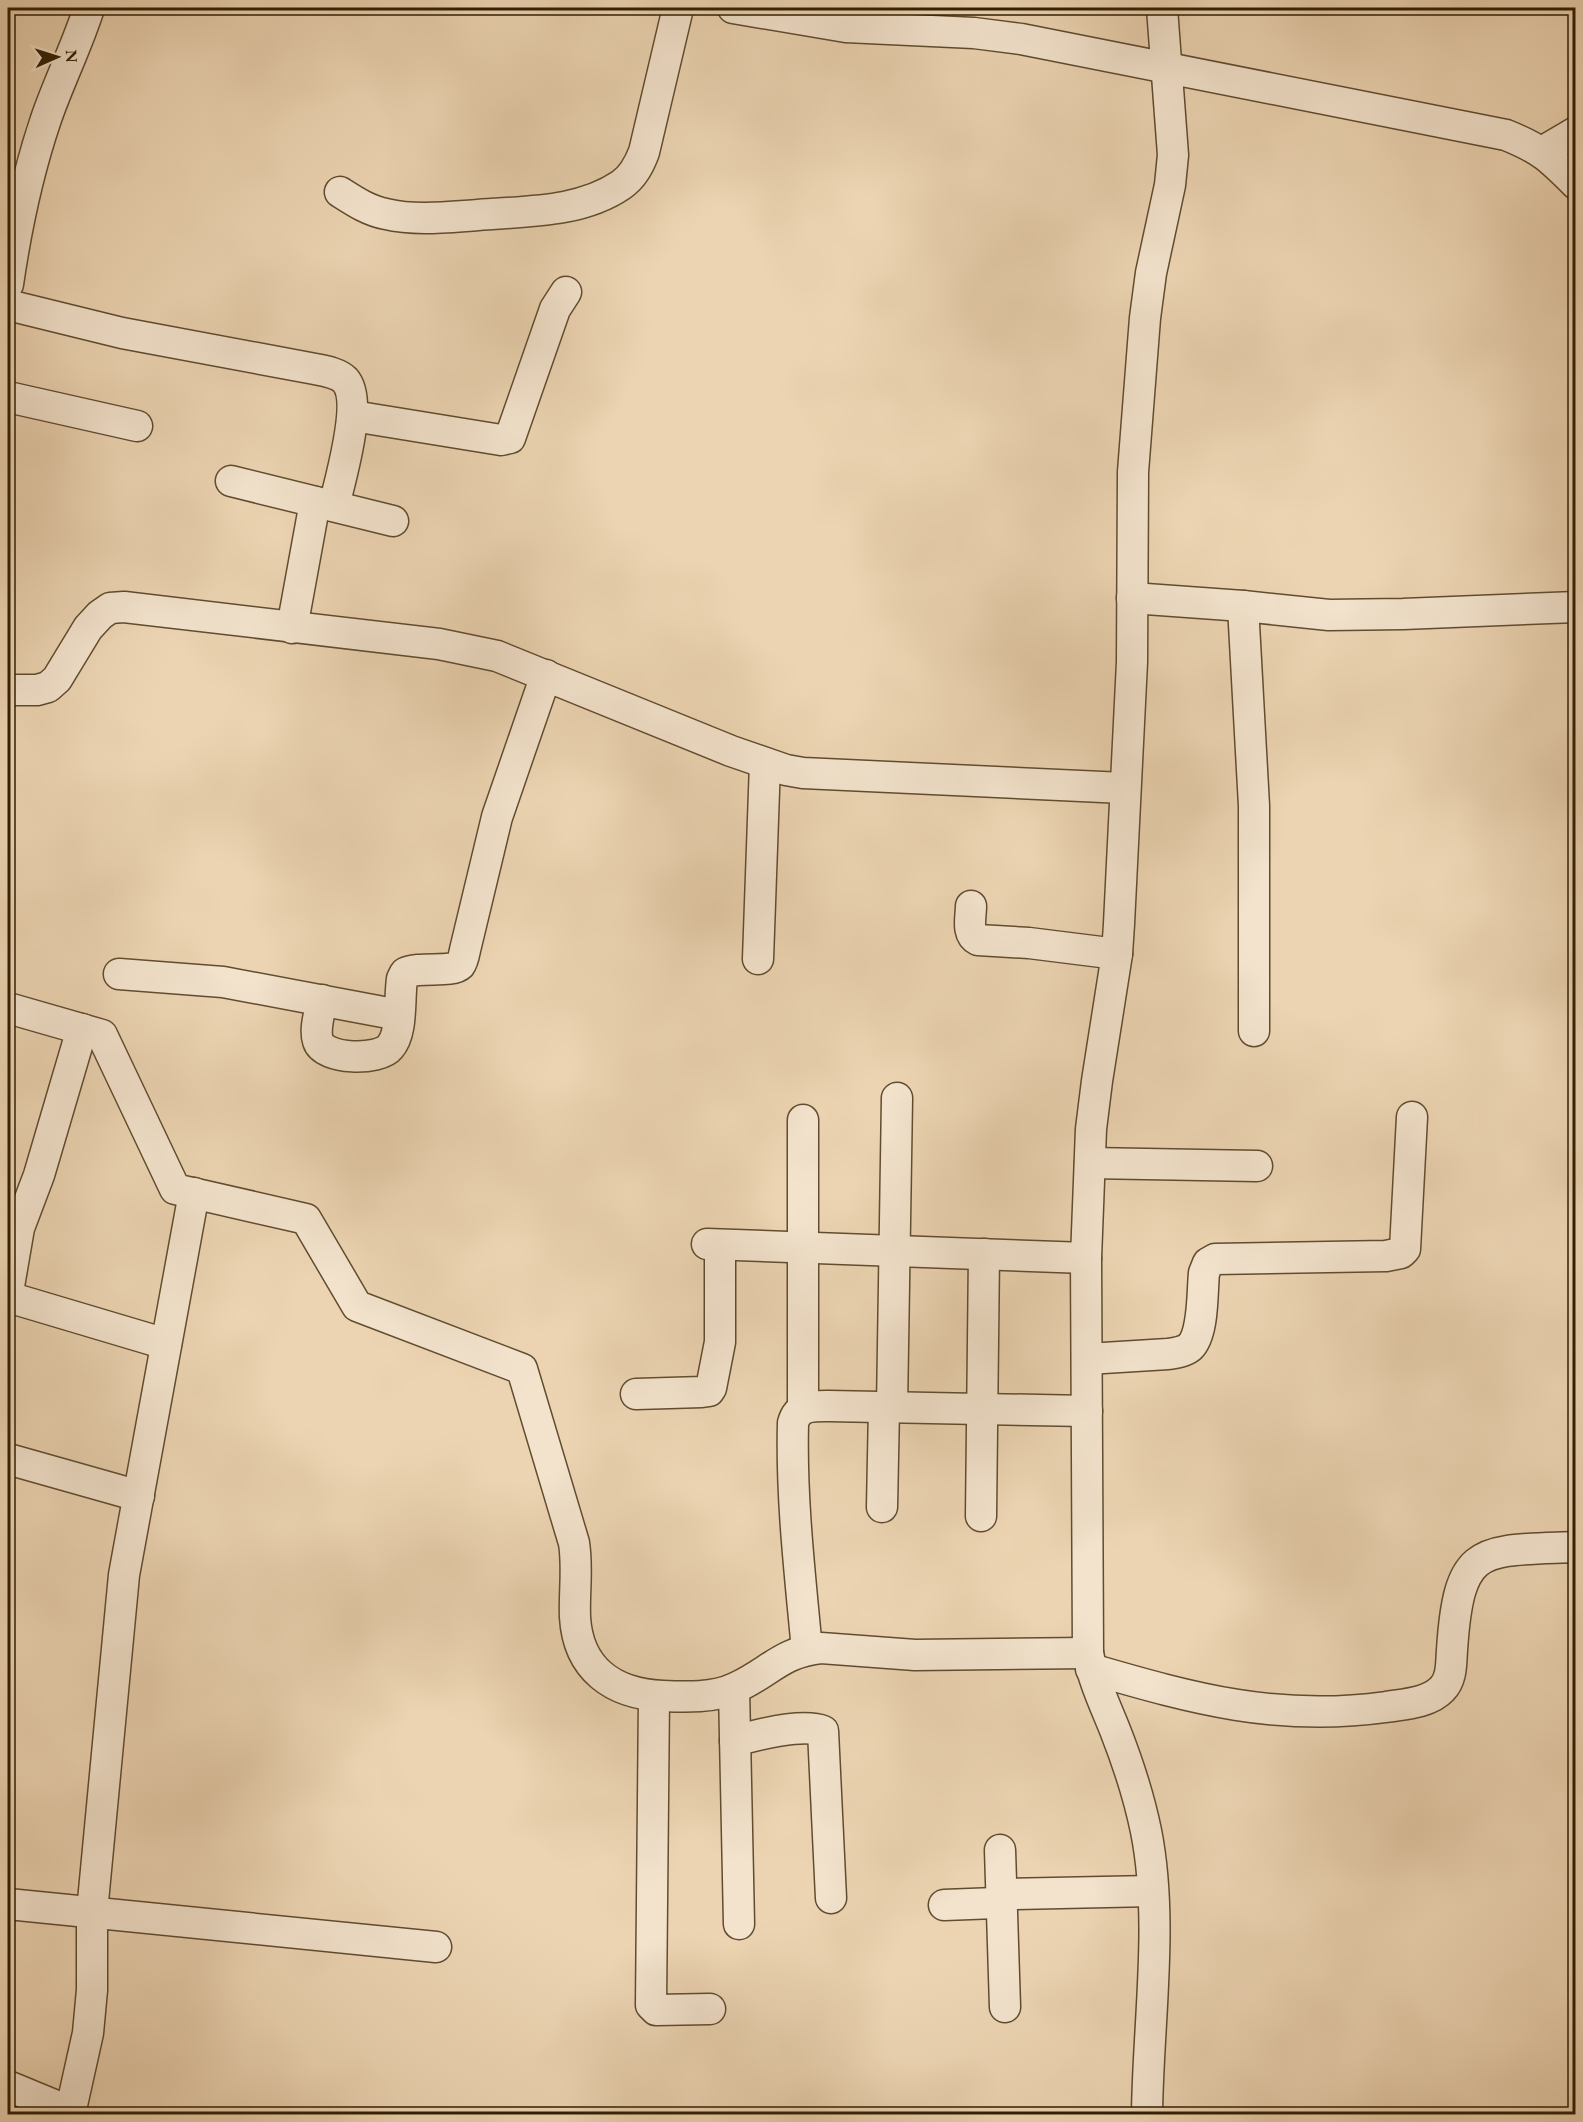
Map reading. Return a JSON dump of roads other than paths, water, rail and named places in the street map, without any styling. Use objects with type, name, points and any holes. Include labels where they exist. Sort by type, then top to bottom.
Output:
[{"type":"street","points":[[8,284],[16,194],[78,44],[89,8]]},
{"type":"street","points":[[340,192],[373,211],[387,215],[440,218],[532,211],[569,205],[596,197],[621,185],[636,171],[644,152],[678,8]]},
{"type":"street","points":[[733,8],[847,17],[997,36],[1165,66],[1506,135],[1542,152],[1575,184]]},
{"type":"street","points":[[1147,2115],[1152,2017],[1152,1891],[1146,1833],[1121,1747],[1090,1661],[1086,1258],[1096,1081],[1117,954],[1122,883],[1124,788],[1132,662],[1133,472],[1145,318],[1151,273],[1170,185],[1173,155],[1162,8]]},
{"type":"street","points":[[1542,152],[1575,132]]},
{"type":"street","points":[[353,416],[501,440],[510,438],[555,309],[566,292]]},
{"type":"street","points":[[8,304],[122,333],[334,374],[344,379],[348,385],[353,416],[325,504],[292,628]]},
{"type":"street","points":[[8,397],[137,426]]},
{"type":"street","points":[[231,481],[393,520]]},
{"type":"street","points":[[1132,598],[1329,615],[1575,607]]},
{"type":"street","points":[[1243,606],[1254,807],[1254,1031]]},
{"type":"street","points":[[8,690],[37,690],[48,687],[57,679],[88,628],[102,612],[113,607],[124,607],[470,649],[497,656],[786,770],[1124,788]]},
{"type":"street","points":[[322,1000],[317,1040],[324,1049],[337,1054],[376,1055],[390,1048],[397,1034],[402,979],[405,973],[421,968],[455,968],[463,960],[497,817],[546,675]]},
{"type":"street","points":[[758,959],[765,763]]},
{"type":"street","points":[[971,906],[970,932],[978,939],[1117,954]]},
{"type":"street","points":[[119,974],[224,982],[399,1015]]},
{"type":"street","points":[[8,1008],[102,1035],[175,1189],[306,1219],[357,1306],[522,1369],[574,1543],[575,1618],[579,1642],[597,1673],[613,1684],[634,1692],[654,1696],[720,1693],[734,1689],[787,1656],[807,1650],[838,1648],[915,1655],[1090,1661],[1192,1697],[1261,1708],[1325,1712],[1362,1710],[1419,1702],[1434,1695],[1447,1681],[1451,1668],[1456,1604],[1467,1574],[1475,1563],[1484,1556],[1507,1550],[1575,1547]]},
{"type":"street","points":[[82,1029],[39,1175],[19,1228],[8,1294],[166,1344]]},
{"type":"street","points":[[882,1507],[895,1250],[897,1098]]},
{"type":"street","points":[[1087,1359],[1180,1353],[1189,1348],[1197,1337],[1204,1272],[1208,1263],[1215,1259],[1386,1256],[1401,1253],[1404,1248],[1412,1117]]},
{"type":"street","points":[[802,1120],[803,1408]]},
{"type":"street","points":[[1090,1163],[1257,1166]]},
{"type":"street","points":[[8,2086],[70,2113],[88,2033],[92,1990],[92,1912],[124,1575],[194,1193]]},
{"type":"street","points":[[636,1394],[702,1392],[711,1389],[720,1342],[714,1244],[1086,1258]]},
{"type":"street","points":[[981,1516],[984,1254]]},
{"type":"street","points":[[807,1650],[793,1477],[793,1423],[795,1416],[803,1408],[817,1406],[1087,1411]]},
{"type":"street","points":[[8,1459],[139,1496]]},
{"type":"street","points":[[734,1689],[739,1924]]},
{"type":"street","points":[[654,1696],[651,2005],[656,2010],[710,2009]]},
{"type":"street","points":[[735,1741],[792,1730],[814,1728],[823,1731],[831,1899]]},
{"type":"street","points":[[1000,1850],[1005,2007]]},
{"type":"street","points":[[944,1905],[996,1903],[1006,1895],[1014,1894],[1152,1891]]},
{"type":"street","points":[[8,1904],[436,1947]]}]
